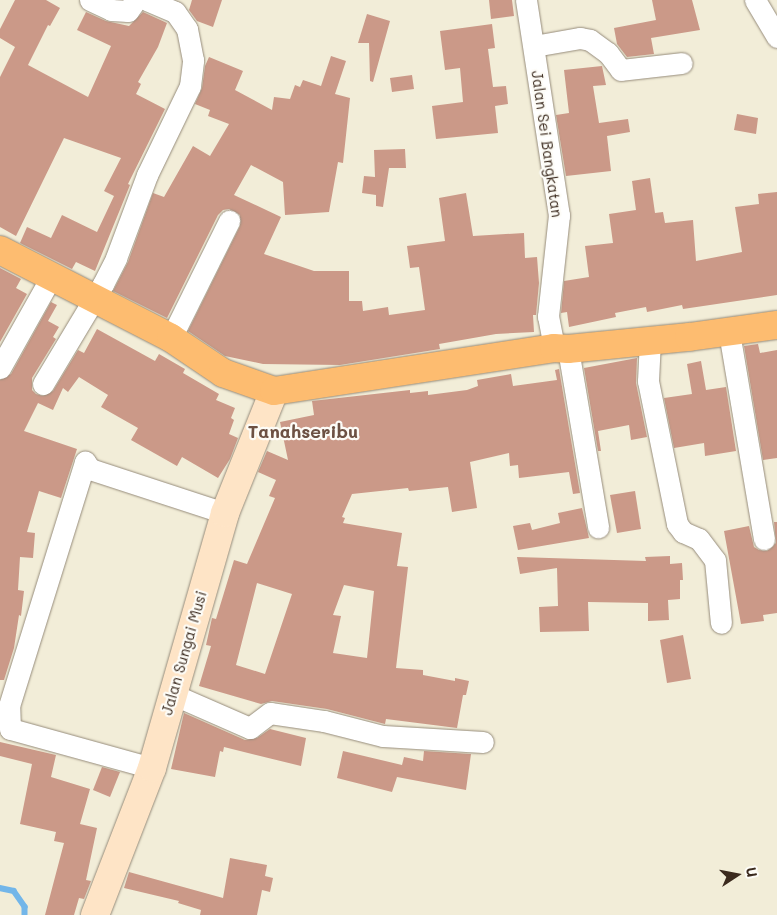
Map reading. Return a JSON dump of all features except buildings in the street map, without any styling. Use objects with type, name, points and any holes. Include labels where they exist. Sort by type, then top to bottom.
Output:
[{"type":"main road","points":[[0,250],[171,338],[223,373],[274,391],[561,348],[729,332],[777,325]]},
{"type":"main road","name":"Jalan Sungai Musi","points":[[95,915],[152,768],[225,513],[274,391]]},
{"type":"street","points":[[90,0],[111,10],[128,11],[136,0]]},
{"type":"street","points":[[43,384],[116,258],[147,175],[190,86],[193,60],[187,29],[175,12],[147,0]]},
{"type":"street","name":"Jalan Sei Bangkatan","points":[[526,0],[560,215],[548,316],[561,348],[598,527]]},
{"type":"street","points":[[755,0],[777,37]]},
{"type":"street","points":[[534,46],[580,38],[590,40],[608,53],[621,70],[682,63]]},
{"type":"street","points":[[171,338],[229,220]]},
{"type":"street","points":[[0,368],[52,277]]},
{"type":"street","points":[[729,332],[764,539]]},
{"type":"street","points":[[650,340],[648,381],[678,524],[683,532],[699,539],[715,560],[721,623]]},
{"type":"street","points":[[152,768],[10,729],[9,706],[85,462],[90,468],[225,513]]},
{"type":"street","points":[[172,694],[250,728],[270,714],[324,721],[383,736],[483,742]]},
{"type":"waterway","points":[[0,888],[14,891],[25,907],[25,915]]},
{"type":"district","name":"Tanahseribu","points":[[303,431]]}]
